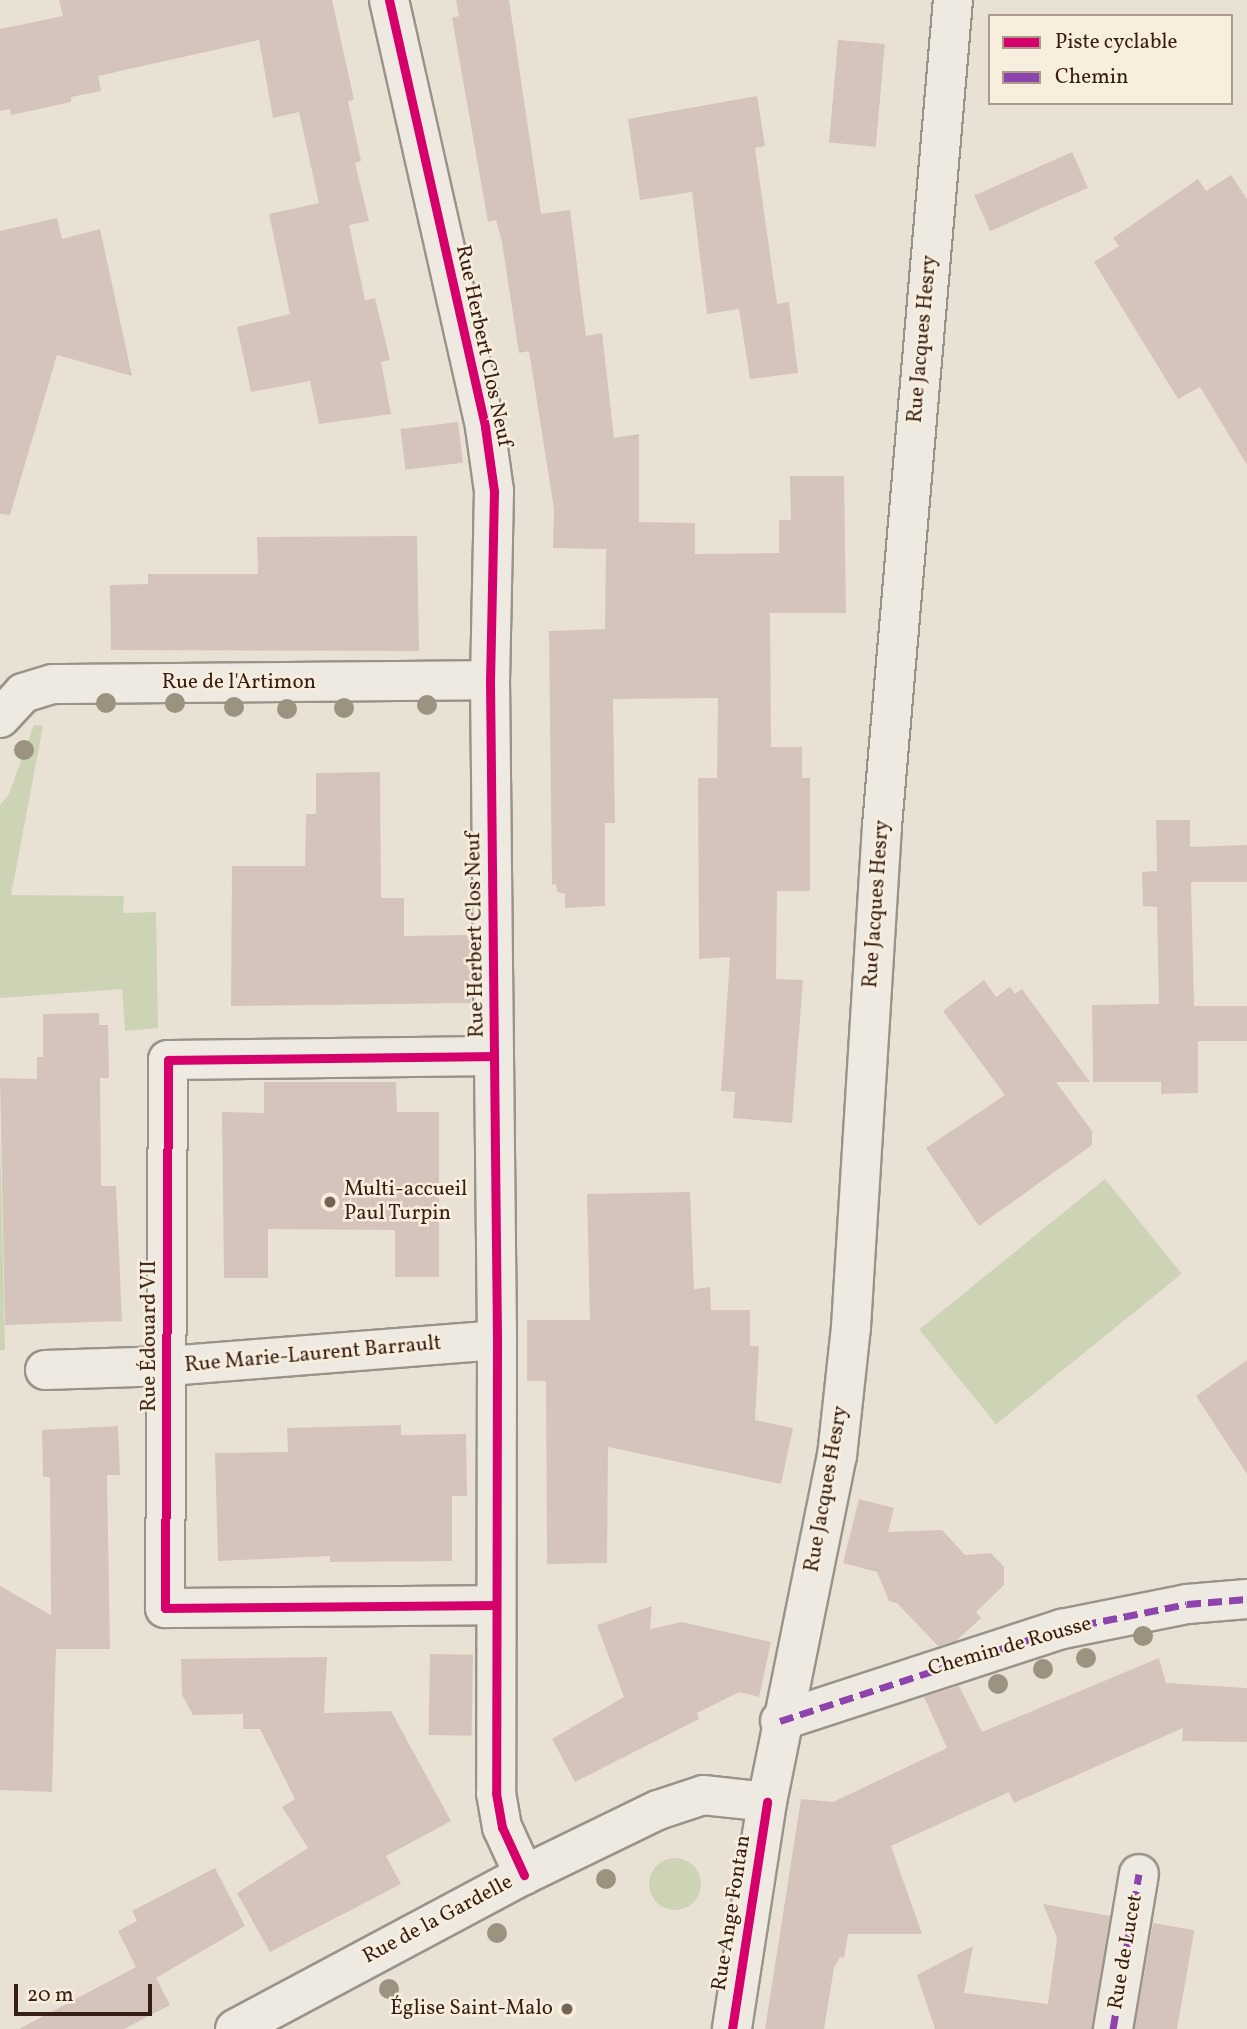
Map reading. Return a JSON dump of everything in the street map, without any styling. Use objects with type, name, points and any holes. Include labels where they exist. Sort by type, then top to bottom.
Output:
[{"type":"street","name":"Rue Herbert Clos Neuf","points":[[389,0],[485,427],[494,491],[490,680],[497,1340],[496,1793],[502,1827],[524,1875]]},
{"type":"street","name":"Rue Jacques Hesry","points":[[767,1802],[780,1721],[837,1456],[851,1327],[882,826],[953,0]]},
{"type":"street","name":"Rue de l'Artimon","points":[[0,718],[23,693],[53,684],[490,680]]},
{"type":"street","name":"Rue Édouard VII","points":[[494,1056],[168,1060],[165,1608],[496,1605]]},
{"type":"street","name":"Rue Marie-Laurent Barrault","points":[[45,1370],[168,1367],[497,1340]]},
{"type":"street","name":"Chemin de Rousse","points":[[780,1721],[1062,1629],[1187,1604],[1247,1599]]},
{"type":"street","name":"Rue de la Gardelle","points":[[234,2029],[524,1875],[658,1810],[703,1796],[767,1802]]},
{"type":"street","name":"Rue Ange Fontan","points":[[732,2029],[767,1802]]},
{"type":"street","name":"Rue de Lucet","points":[[1113,2029],[1139,1874]]},
{"type":"green space","points":[[34,725],[43,726],[11,895],[124,896],[123,913],[156,912],[158,1028],[125,1031],[122,989],[0,998],[0,805],[9,794]]},
{"type":"green space","points":[[0,1134],[5,1350],[0,1350]]},
{"type":"green space","points":[[1105,1179],[1182,1274],[996,1424],[919,1329]]},
{"type":"green space","points":[[675,1858],[694,1865],[701,1884],[694,1903],[675,1910],[656,1903],[649,1884],[656,1865]]},
{"type":"building","points":[[59,0],[332,0],[354,100],[348,101],[361,161],[355,163],[369,221],[349,225],[365,300],[375,298],[390,360],[381,362],[391,414],[319,424],[310,381],[251,392],[237,327],[290,314],[269,214],[319,203],[299,112],[273,118],[259,40],[98,76],[101,91],[71,97],[71,102],[11,115],[10,109],[0,111],[0,29],[63,16]]},
{"type":"building","points":[[456,0],[509,0],[541,214],[570,210],[586,336],[602,333],[614,438],[639,434],[639,522],[695,523],[695,554],[779,553],[779,520],[791,520],[790,476],[844,476],[846,613],[770,613],[771,747],[802,747],[802,778],[810,778],[810,891],[777,891],[776,979],[803,980],[792,1123],[733,1118],[735,1092],[721,1091],[730,957],[699,959],[698,778],[717,778],[718,698],[613,699],[615,823],[605,823],[605,906],[565,908],[565,894],[557,892],[556,884],[552,885],[549,631],[605,629],[606,549],[553,548],[554,509],[529,351],[519,353],[502,242],[496,220],[488,222],[452,18],[459,16]]},
{"type":"building","points":[[838,40],[885,44],[876,147],[829,143]]},
{"type":"building","points":[[757,96],[765,146],[755,148],[777,304],[789,302],[798,373],[750,379],[739,309],[707,314],[692,192],[640,200],[628,119]]},
{"type":"building","points":[[1072,152],[1088,188],[990,231],[974,196]]},
{"type":"building","points":[[1231,175],[1247,199],[1247,465],[1200,387],[1178,399],[1094,262],[1119,246],[1113,238],[1198,179],[1206,191]]},
{"type":"building","points":[[57,218],[62,239],[100,229],[132,376],[57,355],[10,515],[0,514],[0,231]]},
{"type":"building","points":[[458,422],[463,463],[405,470],[400,429]]},
{"type":"building","points":[[417,536],[419,651],[111,650],[110,585],[148,584],[148,574],[258,574],[257,537]]},
{"type":"building","points":[[380,772],[381,898],[404,898],[404,936],[471,935],[471,1003],[231,1006],[232,866],[305,866],[306,814],[316,814],[316,773]]},
{"type":"building","points":[[1156,820],[1190,820],[1190,847],[1247,845],[1247,882],[1191,882],[1194,1006],[1247,1006],[1247,1041],[1198,1041],[1198,1093],[1161,1094],[1161,1082],[1093,1082],[1092,1005],[1159,1004],[1157,907],[1143,906],[1142,872],[1157,871]]},
{"type":"building","points":[[984,980],[996,997],[1010,987],[1015,994],[1022,989],[1090,1082],[1056,1082],[1092,1131],[1092,1145],[979,1226],[926,1148],[1005,1095],[943,1011]]},
{"type":"building","points":[[99,1013],[99,1025],[108,1025],[109,1078],[100,1078],[101,1186],[116,1186],[122,1321],[5,1325],[0,1078],[37,1079],[37,1057],[43,1057],[43,1014]]},
{"type":"building","points":[[264,1082],[396,1082],[397,1112],[439,1112],[439,1277],[395,1277],[395,1230],[268,1229],[268,1278],[224,1278],[222,1112],[264,1113]]},
{"type":"building","points":[[690,1192],[694,1289],[710,1287],[711,1310],[750,1310],[750,1346],[759,1346],[755,1420],[793,1428],[781,1484],[608,1447],[607,1563],[547,1564],[546,1381],[527,1381],[527,1320],[590,1320],[587,1194]]},
{"type":"building","points":[[1247,1360],[1247,1474],[1196,1396]]},
{"type":"building","points":[[401,1425],[401,1435],[466,1434],[467,1496],[452,1496],[452,1561],[330,1562],[330,1556],[218,1561],[215,1453],[288,1452],[287,1428]]},
{"type":"building","points":[[118,1426],[120,1475],[107,1475],[110,1649],[56,1649],[52,1792],[0,1790],[0,1586],[51,1615],[50,1477],[43,1477],[42,1430]]},
{"type":"building","points":[[859,1499],[894,1508],[888,1532],[942,1530],[965,1555],[991,1553],[1004,1567],[1004,1585],[976,1612],[981,1618],[956,1641],[938,1646],[897,1603],[889,1601],[877,1572],[843,1563]]},
{"type":"building","points":[[652,1606],[650,1629],[682,1622],[771,1642],[759,1697],[739,1692],[697,1713],[699,1719],[575,1782],[552,1739],[624,1697],[597,1625]]},
{"type":"building","points":[[430,1654],[473,1655],[472,1736],[429,1735]]},
{"type":"building","points":[[327,1657],[324,1713],[391,1711],[451,1821],[386,1856],[401,1884],[270,1952],[237,1893],[308,1848],[282,1807],[295,1799],[260,1729],[243,1729],[243,1714],[193,1715],[182,1695],[181,1659]]},
{"type":"building","points":[[1159,1658],[1166,1683],[1247,1688],[1247,1742],[1182,1741],[1183,1728],[1014,1803],[1009,1792],[891,1846],[922,1934],[848,1934],[844,1958],[840,1957],[834,1968],[824,2029],[765,2029],[801,1799],[833,1802],[947,1748],[924,1697],[959,1686],[982,1732]]},
{"type":"building","points":[[215,1868],[245,1926],[156,1978],[170,2005],[124,2029],[19,2029],[136,1967],[118,1931],[137,1921],[132,1911]]},
{"type":"building","points":[[1043,1904],[1110,1916],[1092,2029],[935,2029],[917,1975],[973,1946],[964,1993],[1048,2004],[1057,1938]]},
{"type":"building","points":[[1153,1923],[1194,1930],[1177,2029],[1134,2029]]},
{"type":"marked path","points":[[780,1721],[1062,1629],[1187,1604],[1247,1599]]},
{"type":"marked path","points":[[1113,2029],[1139,1874]]},
{"type":"cycle path","points":[[389,0],[485,427],[494,491],[490,680],[497,1340],[496,1793],[502,1827],[524,1875]]},
{"type":"cycle path","points":[[494,1056],[168,1060],[165,1608],[496,1605]]},
{"type":"cycle path","points":[[732,2029],[767,1802]]},
{"type":"place","name":"Multi-accueil Paul Turpin","points":[[330,1202]]},
{"type":"place","name":"Église Saint-Malo","points":[[567,2009]]}]
